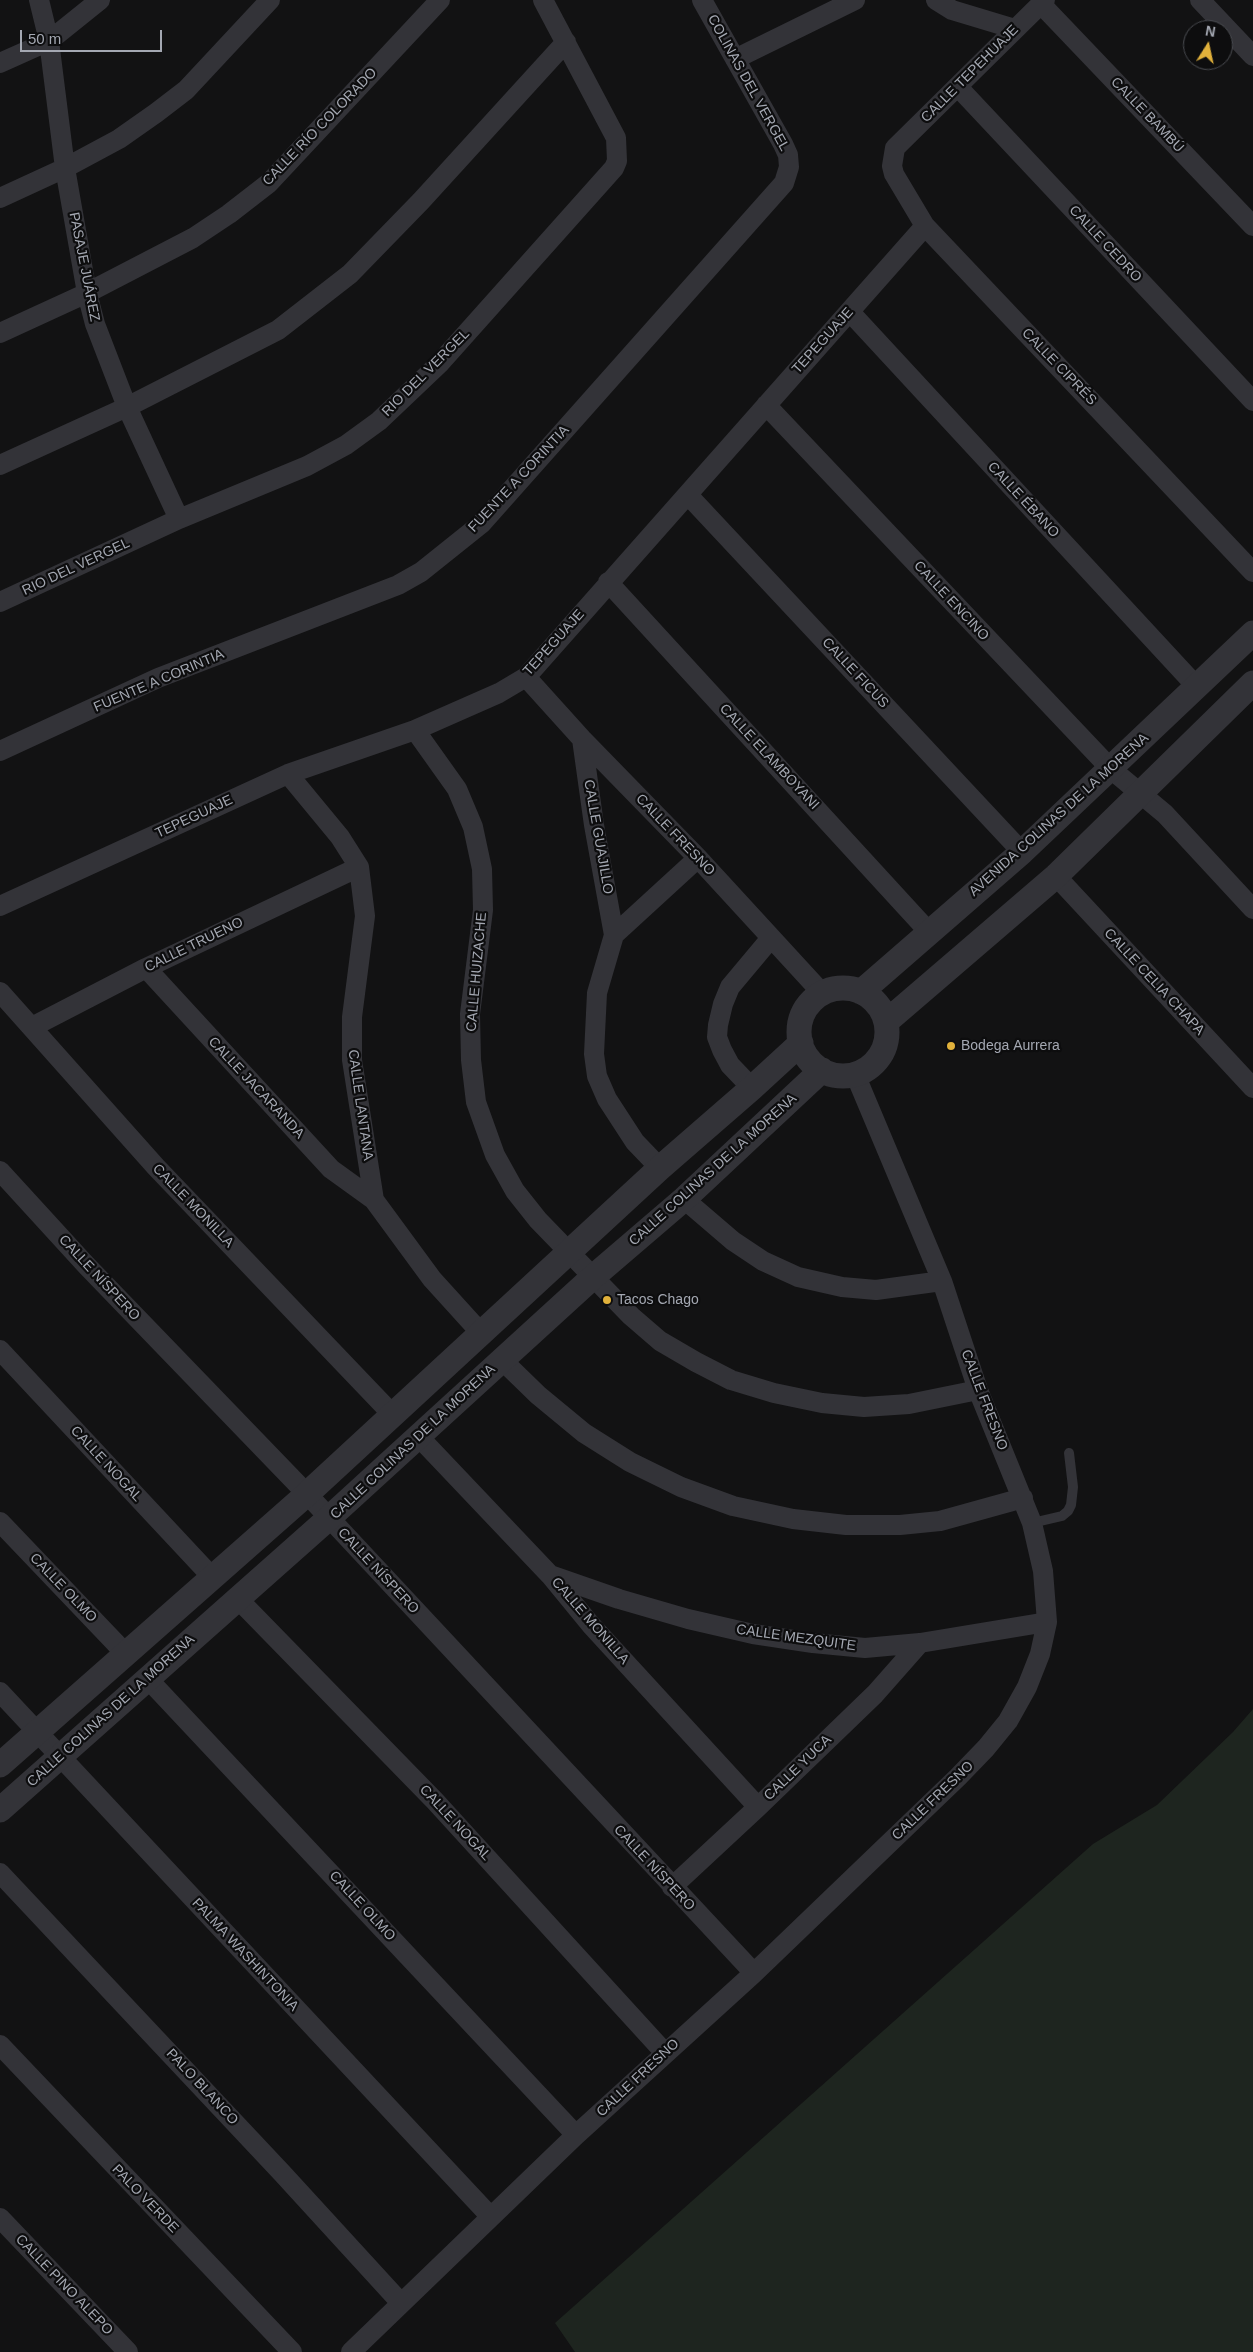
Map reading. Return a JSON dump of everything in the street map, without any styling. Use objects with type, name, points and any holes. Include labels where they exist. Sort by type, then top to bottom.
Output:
[{"type":"street","name":"PASAJE JUÁREZ","points":[[39,0],[49,41],[65,168],[87,294],[95,324],[127,407],[179,519]]},
{"type":"street","points":[[0,63],[49,41],[100,0]]},
{"type":"street","points":[[0,198],[65,168],[119,139],[186,90],[270,0]]},
{"type":"street","name":"CALLE RÍO COLORADO","points":[[0,333],[87,294],[192,238],[229,214],[269,183],[440,0]]},
{"type":"street","points":[[0,466],[127,407],[278,330],[350,274],[421,201],[566,42],[543,0]]},
{"type":"street","name":"COLINAS DEL VERGEL","points":[[702,0],[783,144],[788,155],[788,167]]},
{"type":"street","points":[[735,59],[855,0]]},
{"type":"street","points":[[936,0],[952,10],[1015,30]]},
{"type":"street","points":[[1200,0],[1253,56]]},
{"type":"street","name":"CALLE TEPEHUAJE","points":[[895,148],[1043,2]]},
{"type":"street","name":"CALLE BAMBÚ","points":[[1043,2],[1253,226]]},
{"type":"street","name":"RIO DEL VERGEL","points":[[0,602],[179,519],[307,466],[346,444],[379,421],[439,364],[614,168],[617,155],[616,138],[566,42]]},
{"type":"street","name":"CALLE CEDRO","points":[[958,87],[1253,401]]},
{"type":"street","name":"CALLE CIPRÉS","points":[[895,148],[892,166],[894,174],[925,226],[1253,572]]},
{"type":"street","name":"FUENTE A CORINTIA","points":[[0,751],[158,678],[398,585],[434,562],[481,524],[776,195],[784,183],[788,167]]},
{"type":"street","name":"TEPEGUAJE","points":[[0,906],[288,774],[415,730],[499,693],[526,677],[608,582],[688,495],[925,226]]},
{"type":"street","name":"CALLE ÉBANO","points":[[850,312],[1197,687]]},
{"type":"street","name":"CALLE ENCINO","points":[[766,405],[1111,769],[1165,814],[1253,909]]},
{"type":"street","name":"CALLE FICUS","points":[[688,495],[1022,852]]},
{"type":"street","name":"CALLE ELAMBOYANI","points":[[608,582],[929,932]]},
{"type":"street","name":"AVENIDA COLINAS DE LA MORENA","points":[[861,992],[1022,852],[1253,633]]},
{"type":"street","name":"CALLE FRESNO","points":[[526,677],[582,739],[698,858],[822,993]]},
{"type":"street","points":[[886,1022],[1056,876],[1253,683]]},
{"type":"street","name":"CALLE HUIZACHE","points":[[415,730],[457,789],[473,827],[482,869],[483,910],[470,1014],[471,1060],[476,1102],[495,1155],[515,1191],[538,1220],[631,1316],[660,1341],[732,1380],[774,1393],[822,1403],[864,1407],[909,1404],[978,1390]]},
{"type":"street","name":"CALLE GUAJILLO","points":[[582,739],[594,824],[614,935],[596,993],[594,1054],[597,1076],[607,1099],[635,1142],[660,1168]]},
{"type":"street","name":"CALLE LANTANA","points":[[288,774],[340,837],[359,867],[365,916],[352,1017],[352,1060],[374,1200],[432,1279],[481,1333]]},
{"type":"street","points":[[614,935],[698,858]]},
{"type":"street","name":"CALLE TRUENO","points":[[32,1027],[146,968],[359,867]]},
{"type":"street","name":"CALLE CELIA CHAPA","points":[[1056,876],[1253,1088]]},
{"type":"street","points":[[752,1088],[730,1065],[717,1037],[718,1025],[723,1004],[730,987],[771,938]]},
{"type":"street","name":"CALLE JACARANDA","points":[[146,968],[331,1169],[374,1200]]},
{"type":"street","points":[[848,988],[861,992],[872,999],[881,1009],[886,1022],[887,1035],[884,1048],[868,1068],[855,1074],[844,1076],[822,1070],[813,1063],[801,1043],[801,1020],[813,1000],[822,993],[835,989],[848,988]]},
{"type":"street","name":"CALLE MONILLA","points":[[0,992],[156,1167],[393,1415]]},
{"type":"street","points":[[0,1765],[307,1494],[660,1168],[801,1043]]},
{"type":"street","name":"CALLE COLINAS DE LA MORENA","points":[[0,1810],[146,1678],[329,1518],[593,1277],[684,1199],[822,1070]]},
{"type":"street","name":"CALLE FRESNO","points":[[351,2352],[576,2135],[754,1973],[986,1748],[1008,1721],[1027,1686],[1040,1654],[1047,1622],[1043,1571],[1032,1523],[978,1390],[942,1281],[855,1074]]},
{"type":"street","name":"CALLE NÍSPERO","points":[[0,1171],[86,1265],[307,1494],[754,1973]]},
{"type":"street","points":[[684,1199],[740,1246],[762,1261],[798,1277],[842,1287],[876,1290],[942,1281]]},
{"type":"street","name":"CALLE NOGAL","points":[[0,1350],[213,1578]]},
{"type":"street","points":[[502,1360],[538,1395],[584,1433],[623,1457],[681,1487],[733,1506],[793,1519],[846,1525],[900,1525],[940,1521],[1023,1498]]},
{"type":"street","name":"CALLE MONILLA","points":[[418,1437],[550,1575],[591,1625],[758,1807]]},
{"type":"street","name":"CALLE OLMO","points":[[0,1522],[126,1654]]},
{"type":"street","name":"CALLE MEZQUITE","points":[[550,1575],[653,1609],[753,1634],[813,1644],[865,1648],[920,1643],[1047,1622]]},
{"type":"street","name":"CALLE NOGAL","points":[[238,1599],[435,1800],[665,2053]]},
{"type":"street","name":"CALLE YUCA","points":[[672,1887],[875,1694],[920,1643]]},
{"type":"street","name":"CALLE OLMO","points":[[146,1678],[576,2135]]},
{"type":"street","name":"PALMA WASHINTONIA","points":[[0,1692],[491,2217]]},
{"type":"street","name":"PALO BLANCO","points":[[0,1872],[276,2166],[401,2303]]},
{"type":"street","name":"PALO VERDE","points":[[0,2044],[292,2352]]},
{"type":"street","name":"CALLE PINO ALEPO","points":[[0,2218],[128,2352]]},
{"type":"lane","points":[[1032,1523],[1062,1516],[1071,1505],[1073,1487],[1069,1453]]},
{"type":"shaded area","points":[[1253,1709],[1253,2352],[575,2352],[555,2323],[1093,1844],[1157,1805],[1233,1732]]},
{"type":"place","name":"Bodega Aurrera","points":[[951,1046]]},
{"type":"place","name":"Tacos Chago","points":[[607,1300]]}]
